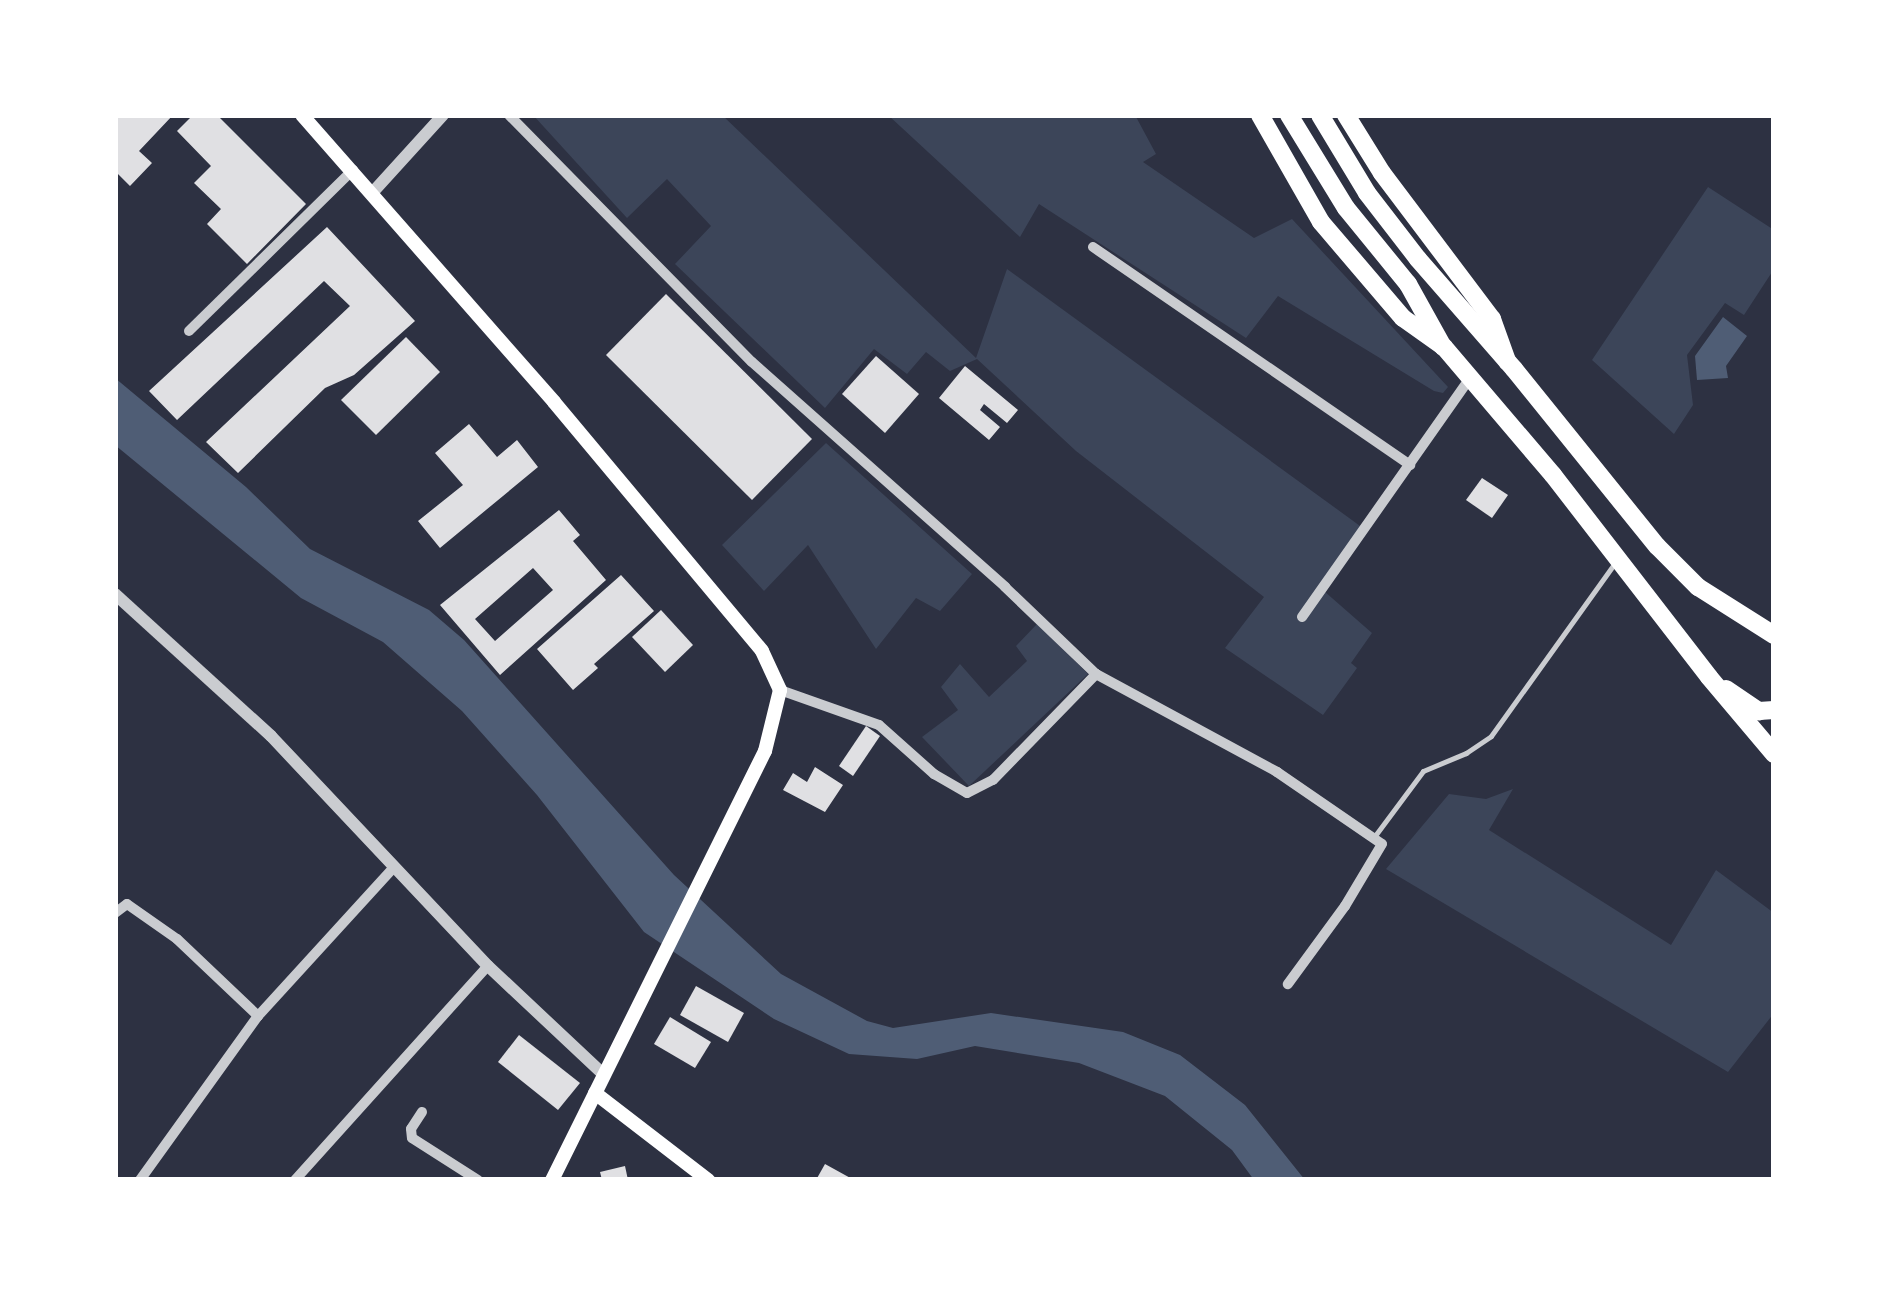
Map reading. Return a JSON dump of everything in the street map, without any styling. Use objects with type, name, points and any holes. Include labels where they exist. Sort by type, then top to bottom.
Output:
[{"type":"highway","points":[[1260,115],[1320,222],[1403,318],[1444,348]]},
{"type":"highway","points":[[1289,115],[1346,208],[1408,284],[1444,348],[1620,557],[1709,677],[1774,754]]},
{"type":"highway","points":[[1320,115],[1398,233],[1657,546],[1698,587],[1774,635]]},
{"type":"highway","points":[[1346,115],[1382,173],[1492,319],[1507,361]]},
{"type":"highway","points":[[1754,623],[1774,647]]},
{"type":"highway","points":[[1709,677],[1759,710],[1774,710]]},
{"type":"main road","points":[[302,115],[762,651],[780,690],[766,752],[552,1180]]},
{"type":"main road","points":[[595,1093],[708,1180]]},
{"type":"street","points":[[372,192],[443,115]]},
{"type":"street","points":[[509,115],[752,362],[1005,587],[1096,674],[1277,772],[1382,844],[1382,850],[1288,984]]},
{"type":"street","points":[[188,331],[353,170]]},
{"type":"street","points":[[1093,247],[1410,465]]},
{"type":"street","points":[[1302,617],[1470,378]]},
{"type":"street","points":[[115,594],[272,736],[488,966],[603,1074]]},
{"type":"street","points":[[780,690],[879,725],[934,774],[967,794],[992,780],[1096,674]]},
{"type":"street","points":[[140,1180],[258,1016],[393,868]]},
{"type":"street","points":[[115,913],[127,904],[169,933],[258,1016]]},
{"type":"street","points":[[295,1180],[488,966]]},
{"type":"street","points":[[422,1112],[412,1128],[412,1138],[478,1180]]},
{"type":"lane","points":[[1374,838],[1423,771],[1466,753],[1491,736],[1620,557]]},
{"type":"shaded area","points":[[533,115],[722,115],[976,358],[1007,269],[1367,531],[1324,591],[1372,633],[1351,663],[1357,668],[1323,715],[1225,648],[1264,597],[1076,451],[977,359],[950,371],[926,352],[907,374],[874,349],[825,408],[675,264],[711,226],[667,179],[627,218]]},
{"type":"shaded area","points":[[888,115],[1135,115],[1156,154],[1143,162],[1254,238],[1292,219],[1448,387],[1443,393],[1434,391],[1278,296],[1246,338],[1039,204],[1020,237]]},
{"type":"shaded area","points":[[1708,187],[1774,230],[1774,269],[1744,315],[1725,303],[1687,355],[1693,405],[1674,434],[1592,360]]},
{"type":"shaded area","points":[[1723,317],[1747,336],[1726,366],[1728,378],[1697,380],[1695,356]]},
{"type":"shaded area","points":[[115,378],[246,487],[310,549],[429,610],[464,640],[674,875],[781,974],[867,1021],[893,1028],[991,1013],[1123,1032],[1180,1055],[1245,1105],[1305,1180],[1254,1180],[1232,1150],[1165,1096],[1079,1063],[975,1046],[917,1059],[849,1054],[774,1019],[644,932],[537,795],[462,711],[383,642],[301,598],[115,445]]},
{"type":"shaded area","points":[[826,443],[972,574],[940,611],[916,598],[876,649],[808,545],[764,591],[722,545]]},
{"type":"shaded area","points":[[1037,624],[1088,674],[969,786],[922,737],[958,710],[941,687],[960,664],[989,697],[1027,661],[1016,646]]},
{"type":"shaded area","points":[[1513,789],[1489,830],[1671,945],[1716,870],[1774,913],[1774,1013],[1728,1072],[1386,869],[1449,794],[1486,799]]},
{"type":"building","points":[[115,115],[173,115],[139,151],[152,163],[130,186],[115,171]]},
{"type":"building","points":[[193,115],[217,115],[306,204],[247,264],[207,224],[221,209],[194,183],[211,166],[177,131]]},
{"type":"building","points":[[327,227],[415,321],[354,375],[325,388],[238,473],[206,442],[350,306],[324,281],[177,420],[149,391]]},
{"type":"building","points":[[666,294],[812,439],[752,500],[606,355]]},
{"type":"building","points":[[406,337],[440,372],[376,435],[341,400]]},
{"type":"building","points":[[876,356],[919,394],[885,433],[842,394]]},
{"type":"building","points":[[965,366],[1018,410],[1007,423],[984,404],[980,410],[1000,427],[989,440],[939,398]]},
{"type":"building","points":[[469,424],[497,457],[517,440],[538,467],[440,548],[418,521],[463,485],[435,453]]},
{"type":"building","points":[[1482,478],[1508,495],[1492,518],[1466,500]]},
{"type":"building","points":[[559,510],[580,535],[573,541],[606,580],[500,675],[440,605]],"holes":[[[533,568],[553,590],[495,641],[475,619]]]},
{"type":"building","points":[[621,575],[654,611],[594,664],[598,668],[573,690],[537,649]]},
{"type":"building","points":[[661,610],[693,645],[665,672],[632,637]]},
{"type":"building","points":[[866,726],[880,736],[853,776],[839,766]]},
{"type":"building","points":[[815,767],[843,785],[825,812],[783,790],[793,773],[807,782]]},
{"type":"building","points":[[696,986],[744,1013],[728,1042],[680,1015]]},
{"type":"building","points":[[670,1017],[711,1042],[695,1068],[654,1044]]},
{"type":"building","points":[[519,1035],[580,1083],[558,1110],[498,1062]]},
{"type":"building","points":[[825,1164],[854,1180],[816,1180]]},
{"type":"building","points":[[625,1166],[628,1180],[602,1180],[600,1172]]}]
